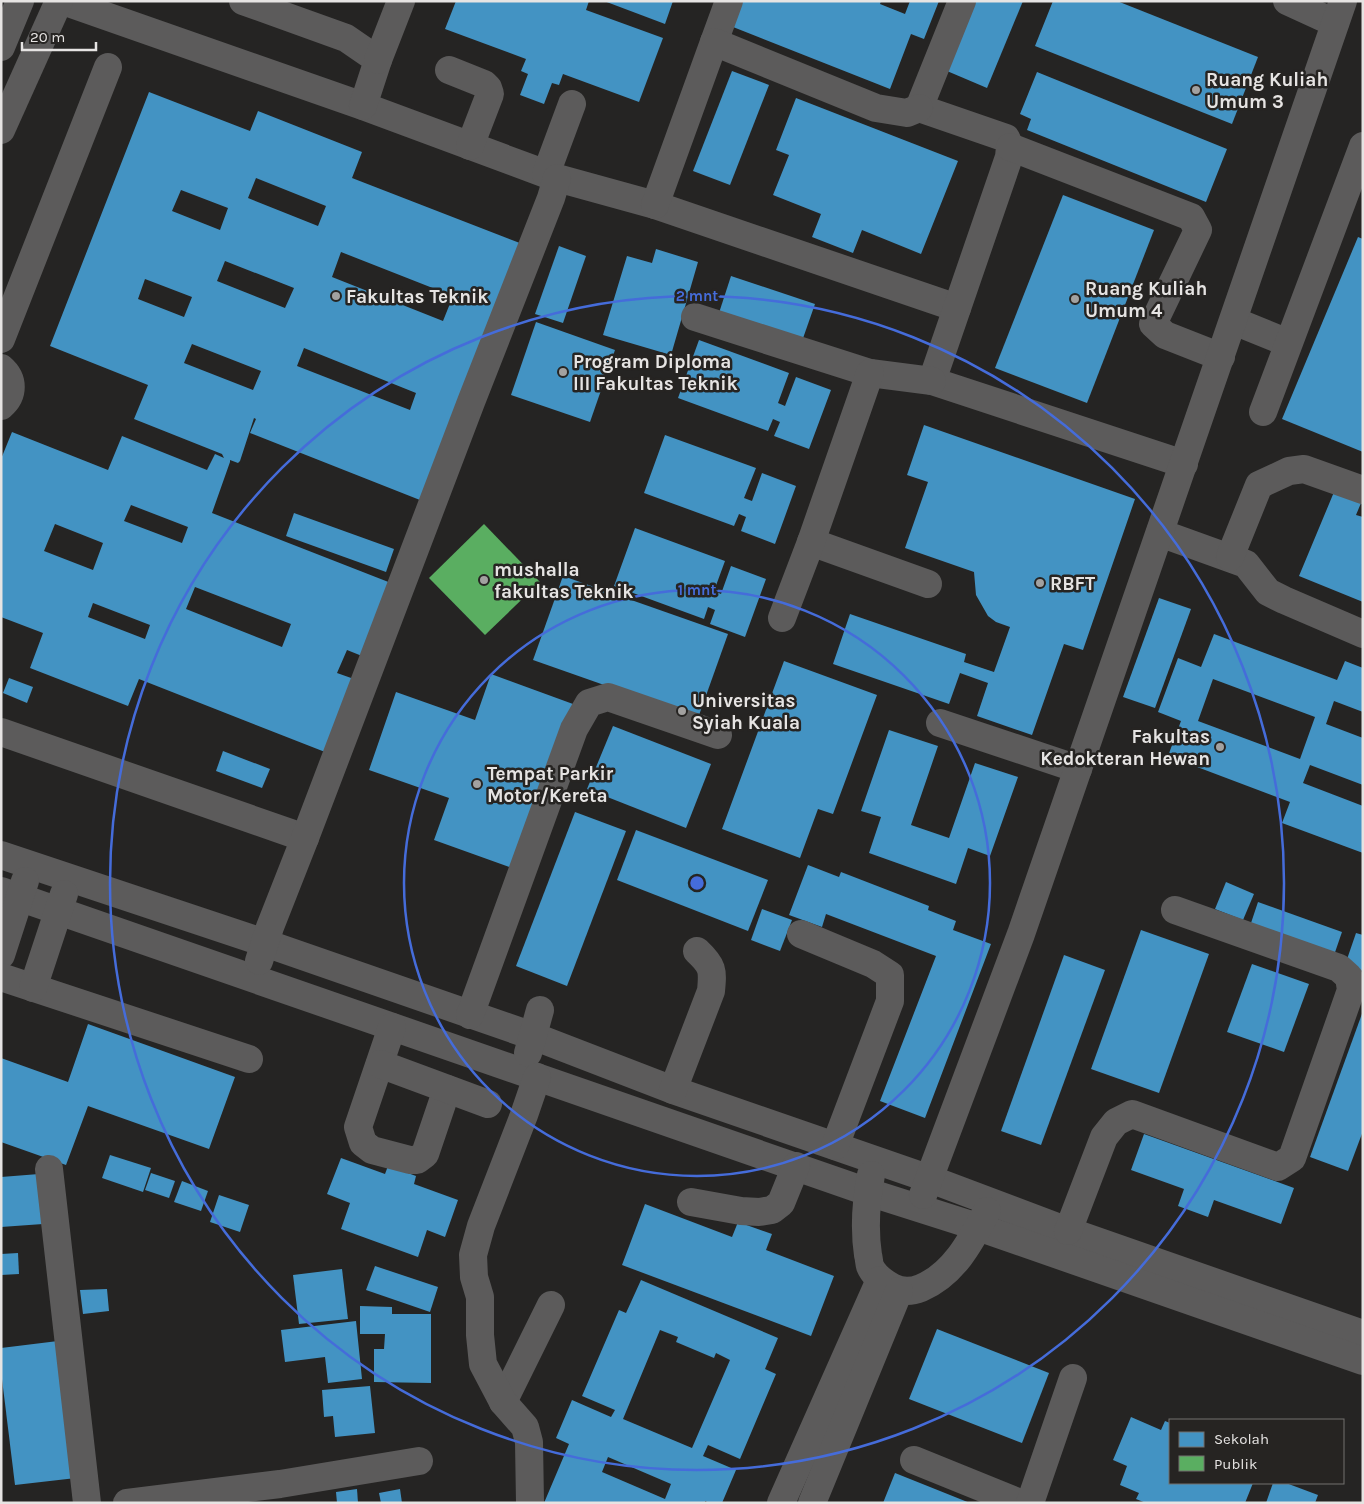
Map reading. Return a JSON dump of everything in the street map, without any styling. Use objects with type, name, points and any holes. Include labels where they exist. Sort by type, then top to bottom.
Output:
[{"type":"street","points":[[1,47],[20,1]]},
{"type":"street","points":[[1,130],[59,1]]},
{"type":"street","points":[[63,1],[363,106],[551,176],[655,205],[957,308]]},
{"type":"street","points":[[243,1],[346,38],[378,60]]},
{"type":"street","points":[[363,106],[378,60],[401,1]]},
{"type":"street","points":[[655,205],[729,1]]},
{"type":"street","points":[[919,108],[962,1]]},
{"type":"street","points":[[918,1207],[1021,934],[1339,12],[1287,1]]},
{"type":"street","points":[[714,42],[876,108],[907,113],[919,108],[1006,138],[1010,147],[1008,157],[932,381]]},
{"type":"street","points":[[1,339],[108,67]]},
{"type":"street","points":[[449,70],[484,84],[490,94],[470,146]]},
{"type":"street","points":[[253,979],[270,928],[551,198],[551,176],[572,104]]},
{"type":"street","points":[[1262,412],[1363,146]]},
{"type":"street","points":[[1010,147],[1191,217],[1198,230],[1153,324],[1165,335],[1221,356]]},
{"type":"street","points":[[695,317],[870,373],[932,381],[1184,464]]},
{"type":"street","points":[[1234,321],[1288,343]]},
{"type":"street","points":[[1,368],[6,372],[12,387],[6,402],[1,406]]},
{"type":"street","points":[[782,618],[811,542],[870,373]]},
{"type":"street","points":[[1230,557],[1259,485],[1289,471],[1304,469],[1363,490]]},
{"type":"street","points":[[1160,533],[1246,564],[1268,592],[1363,634]]},
{"type":"street","points":[[811,542],[928,584]]},
{"type":"street","points":[[470,1015],[574,729],[589,703],[608,697],[718,735]]},
{"type":"street","points":[[940,724],[1078,769]]},
{"type":"street","points":[[1,732],[305,838]]},
{"type":"street","points":[[1,856],[265,943],[533,1036],[672,1090],[930,1179],[1068,1231],[1363,1334]]},
{"type":"street","points":[[1,955],[11,894],[30,865]]},
{"type":"street","points":[[33,988],[69,878]]},
{"type":"street","points":[[11,894],[868,1192],[978,1227],[1363,1362]]},
{"type":"street","points":[[1068,1231],[1104,1137],[1116,1122],[1132,1114],[1278,1167],[1292,1158],[1352,990],[1349,977],[1339,968],[1175,910]]},
{"type":"street","points":[[801,934],[873,964],[890,975],[890,1001],[835,1146]]},
{"type":"street","points":[[672,1090],[711,990],[712,973],[708,961],[697,951]]},
{"type":"street","points":[[1,977],[249,1059]]},
{"type":"street","points":[[530,1503],[529,1442],[525,1427],[503,1402],[482,1364],[480,1297],[474,1276],[473,1255],[481,1226],[524,1115],[533,1036],[540,1010]]},
{"type":"street","points":[[392,1027],[358,1127],[363,1143],[372,1150],[410,1160],[417,1160],[425,1154],[447,1089]]},
{"type":"street","points":[[380,1064],[488,1104]]},
{"type":"street","points":[[874,1160],[868,1192],[866,1240],[870,1266],[889,1285],[915,1290],[930,1284],[946,1272],[966,1248],[991,1203]]},
{"type":"street","points":[[691,1202],[759,1212],[772,1210],[781,1203],[796,1166]]},
{"type":"street","points":[[50,1170],[87,1503]]},
{"type":"street","points":[[781,1503],[889,1285]]},
{"type":"street","points":[[812,1503],[889,1285]]},
{"type":"street","points":[[503,1402],[551,1305]]},
{"type":"street","points":[[1030,1503],[1073,1378]]},
{"type":"street","points":[[914,1460],[1020,1503]]},
{"type":"street","points":[[127,1503],[280,1484],[419,1462]]},
{"type":"building: Sekolah","points":[[456,1],[589,1],[586,10],[663,38],[639,102],[563,74],[559,85],[552,83],[544,104],[520,95],[528,74],[521,71],[526,59],[445,29]]},
{"type":"building: Sekolah","points":[[604,1],[673,1],[665,24]]},
{"type":"building: Sekolah","points":[[737,1],[881,1],[880,4],[905,14],[910,1],[939,1],[924,39],[911,34],[890,89],[728,25]]},
{"type":"building: Sekolah","points":[[976,1],[1023,1],[987,88],[947,71]]},
{"type":"building: Sekolah","name":"Ruang Kuliah Umum 3","points":[[1053,1],[1117,1],[1258,57],[1232,124],[1035,46]]},
{"type":"building: Sekolah","points":[[732,71],[769,85],[730,185],[693,171]]},
{"type":"building: Sekolah","points":[[1037,72],[1227,149],[1206,202],[1027,130],[1031,119],[1020,114]]},
{"type":"building: Sekolah","points":[[149,92],[250,131],[258,111],[362,152],[352,178],[525,245],[425,502],[250,433],[256,419],[254,418],[240,461],[238,463],[230,460],[212,513],[391,583],[362,656],[347,650],[337,673],[354,679],[325,752],[139,679],[128,706],[30,668],[43,633],[1,617],[1,459],[12,432],[108,470],[122,436],[207,470],[215,454],[224,458],[222,454],[134,419],[148,385],[50,346]],"holes":[[[256,178],[326,206],[318,226],[248,198]],[[181,190],[228,208],[220,230],[172,211]],[[341,252],[453,296],[443,321],[332,277]],[[225,261],[294,288],[285,308],[217,281]],[[145,279],[192,297],[184,317],[138,299]],[[192,344],[261,371],[253,390],[184,363]],[[304,348],[416,393],[410,410],[297,366]],[[131,505],[188,527],[182,543],[124,521]],[[55,524],[103,543],[93,570],[44,551]],[[195,587],[291,624],[282,647],[186,609]],[[93,603],[150,625],[145,639],[88,617]]]},
{"type":"building: Sekolah","points":[[796,98],[958,161],[921,254],[862,230],[853,253],[812,237],[821,214],[773,195],[789,155],[776,150]]},
{"type":"building: Sekolah","name":"Ruang Kuliah Umum 4","points":[[1063,195],[1154,230],[1087,403],[995,368]]},
{"type":"building: Sekolah","points":[[1358,237],[1363,239],[1363,452],[1282,419]]},
{"type":"building: Sekolah","points":[[559,246],[586,256],[563,323],[535,314]]},
{"type":"building: Sekolah","points":[[656,249],[698,262],[671,355],[603,335],[627,256],[652,263]]},
{"type":"building: Sekolah","points":[[731,276],[815,304],[801,344],[718,316]]},
{"type":"building: Sekolah","name":"Program Diploma III Fakultas Teknik","points":[[536,322],[615,350],[590,422],[511,395]]},
{"type":"building: Sekolah","points":[[699,340],[789,373],[778,403],[785,406],[796,377],[831,390],[809,449],[774,436],[780,422],[773,419],[768,431],[678,398]]},
{"type":"building: Sekolah","name":"RBFT","points":[[924,425],[1135,499],[1083,650],[1064,644],[1032,735],[977,716],[988,683],[960,673],[949,704],[833,664],[850,614],[966,654],[964,662],[994,672],[1010,627],[996,622],[988,616],[976,595],[974,572],[905,548],[928,482],[907,475]]},
{"type":"building: Sekolah","points":[[665,435],[756,468],[744,498],[752,501],[762,473],[796,486],[775,544],[741,531],[746,517],[739,514],[734,526],[644,493]]},
{"type":"building: Sekolah","points":[[1334,492],[1361,503],[1356,515],[1363,517],[1363,602],[1299,576]]},
{"type":"building: Sekolah","points":[[294,513],[394,549],[386,572],[286,536]]},
{"type":"building: Sekolah","points":[[635,528],[725,561],[714,591],[721,594],[731,566],[766,579],[745,637],[710,624],[715,610],[708,607],[704,619],[614,586]]},
{"type":"building: Sekolah","points":[[563,576],[728,634],[698,718],[533,660]]},
{"type":"building: Sekolah","points":[[1159,598],[1191,609],[1155,708],[1123,697]]},
{"type":"building: Sekolah","name":"Fakultas Kedokteran Hewan","points":[[1214,634],[1337,680],[1345,661],[1363,668],[1363,712],[1334,701],[1326,724],[1363,738],[1363,785],[1310,765],[1303,783],[1363,806],[1363,853],[1282,823],[1290,802],[1168,756],[1181,721],[1158,712],[1178,658],[1201,667]],"holes":[[[1213,679],[1315,717],[1300,759],[1198,721]]]},
{"type":"building: Sekolah","points":[[784,661],[877,695],[833,814],[818,809],[800,858],[722,829]]},
{"type":"building: Sekolah","name":"Tempat Parkir Motor/Kereta","points":[[491,674],[573,704],[515,869],[434,840],[449,798],[369,770],[396,692],[475,720]]},
{"type":"building: Sekolah","points":[[9,678],[33,687],[27,703],[3,693]]},
{"type":"building: Sekolah","points":[[613,726],[711,764],[686,828],[587,789]]},
{"type":"building: Sekolah","points":[[889,730],[938,746],[911,825],[949,838],[975,763],[1018,777],[990,856],[968,848],[956,884],[869,853],[881,817],[861,811]]},
{"type":"building: Sekolah","points":[[223,751],[270,769],[262,788],[216,771]]},
{"type":"building: Sekolah","points":[[575,812],[626,831],[567,986],[516,966]]},
{"type":"building: Sekolah","points":[[636,830],[768,880],[748,931],[617,880]]},
{"type":"building: Sekolah","points":[[808,865],[839,877],[841,872],[929,906],[928,910],[956,921],[953,930],[991,944],[925,1118],[880,1101],[936,956],[826,914],[822,927],[789,915]]},
{"type":"building: Sekolah","points":[[1226,882],[1254,894],[1243,920],[1215,909]]},
{"type":"building: Sekolah","points":[[1258,902],[1342,932],[1332,961],[1248,932]]},
{"type":"building: Sekolah","points":[[762,909],[792,920],[780,951],[751,940]]},
{"type":"building: Sekolah","points":[[1141,930],[1209,954],[1159,1093],[1091,1069]]},
{"type":"building: Sekolah","points":[[1356,933],[1363,935],[1363,971],[1345,965]]},
{"type":"building: Sekolah","points":[[1064,955],[1105,970],[1041,1145],[1001,1131]]},
{"type":"building: Sekolah","points":[[1252,964],[1309,984],[1284,1052],[1227,1032]]},
{"type":"building: Sekolah","points":[[1363,1011],[1363,1131],[1348,1171],[1310,1157]]},
{"type":"building: Sekolah","points":[[88,1024],[235,1077],[209,1149],[88,1106],[66,1165],[1,1142],[1,1058],[68,1082]]},
{"type":"building: Sekolah","points":[[1144,1134],[1294,1188],[1281,1224],[1214,1200],[1208,1217],[1178,1206],[1184,1189],[1131,1170]]},
{"type":"building: Sekolah","points":[[110,1155],[151,1168],[143,1192],[102,1178]]},
{"type":"building: Sekolah","points":[[341,1158],[385,1174],[388,1166],[416,1176],[414,1184],[458,1200],[445,1237],[427,1230],[418,1257],[341,1229],[350,1203],[327,1194]]},
{"type":"building: Sekolah","points":[[151,1173],[175,1181],[169,1198],[145,1190]]},
{"type":"building: Sekolah","points":[[39,1174],[43,1224],[1,1227],[1,1177]]},
{"type":"building: Sekolah","points":[[182,1181],[208,1191],[201,1211],[174,1202]]},
{"type":"building: Sekolah","points":[[219,1195],[249,1205],[240,1232],[210,1222]]},
{"type":"building: Sekolah","points":[[645,1204],[732,1237],[738,1222],[772,1234],[766,1250],[834,1276],[811,1336],[622,1265]]},
{"type":"building: Sekolah","points":[[18,1253],[19,1274],[1,1275],[1,1254]]},
{"type":"building: Sekolah","points":[[375,1266],[438,1287],[430,1312],[366,1290]]},
{"type":"building: Sekolah","points":[[342,1269],[348,1319],[299,1324],[293,1275]]},
{"type":"building: Sekolah","points":[[641,1280],[778,1338],[765,1369],[776,1374],[740,1459],[708,1445],[703,1456],[736,1470],[722,1503],[709,1503],[705,1501],[705,1503],[544,1503],[569,1444],[556,1438],[572,1400],[611,1417],[615,1410],[582,1396],[619,1310],[626,1313]],"holes":[[[660,1330],[678,1337],[676,1342],[714,1358],[716,1353],[730,1360],[692,1448],[623,1419]],[[608,1457],[671,1484],[665,1499],[602,1472]]]},
{"type":"building: Sekolah","points":[[107,1289],[109,1311],[83,1314],[80,1290]]},
{"type":"building: Sekolah","points":[[360,1306],[392,1307],[392,1314],[431,1314],[431,1383],[374,1382],[374,1349],[384,1349],[385,1334],[360,1334]]},
{"type":"building: Sekolah","points":[[356,1321],[362,1379],[328,1383],[325,1357],[285,1362],[281,1330]]},
{"type":"building: Sekolah","points":[[937,1329],[1049,1373],[1022,1443],[909,1399]]},
{"type":"building: Sekolah","points":[[58,1341],[76,1478],[15,1485],[1,1371],[1,1348]]},
{"type":"building: Sekolah","points":[[370,1386],[375,1433],[335,1437],[333,1416],[324,1417],[322,1390]]},
{"type":"building: Sekolah","points":[[1131,1417],[1161,1430],[1165,1421],[1169,1423],[1169,1484],[1253,1484],[1245,1503],[1146,1503],[1136,1499],[1139,1493],[1120,1485],[1127,1466],[1113,1460]]},
{"type":"building: Sekolah","points":[[895,1473],[970,1503],[883,1503]]},
{"type":"building: Sekolah","points":[[1273,1484],[1289,1484],[1318,1495],[1315,1503],[1266,1503]]},
{"type":"building: Sekolah","points":[[357,1489],[358,1503],[337,1503],[336,1492]]},
{"type":"building: Sekolah","points":[[400,1489],[402,1503],[381,1503],[379,1493]]},
{"type":"building: Publik","name":"mushalla fakultas Teknik","points":[[484,524],[540,582],[485,635],[429,578]]},
{"type":"place","name":"Ruang Kuliah Umum 3","points":[[1196,90]]},
{"type":"place","name":"Fakultas Teknik","points":[[336,296]]},
{"type":"place","name":"Ruang Kuliah Umum 4","points":[[1075,299]]},
{"type":"place","name":"Program Diploma III Fakultas Teknik","points":[[563,372]]},
{"type":"place","name":"mushalla fakultas Teknik","points":[[484,580]]},
{"type":"place","name":"RBFT","points":[[1040,583]]},
{"type":"place","name":"Universitas Syiah Kuala","points":[[682,711]]},
{"type":"place","name":"Fakultas Kedokteran Hewan","points":[[1220,747]]},
{"type":"place","name":"Tempat Parkir Motor/Kereta","points":[[477,784]]}]
